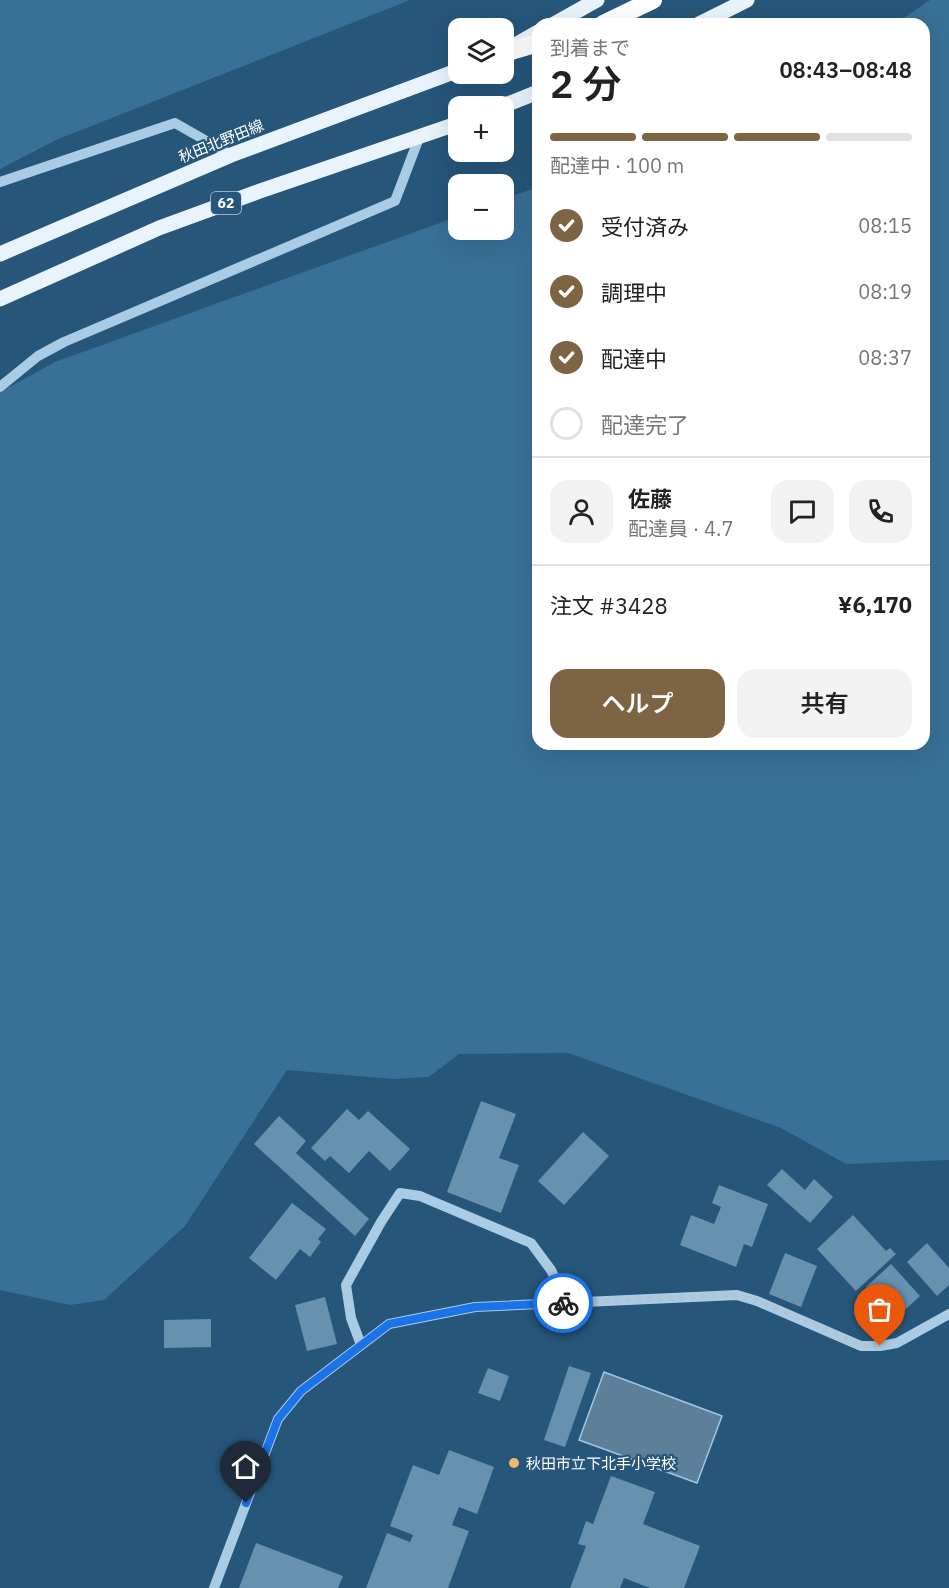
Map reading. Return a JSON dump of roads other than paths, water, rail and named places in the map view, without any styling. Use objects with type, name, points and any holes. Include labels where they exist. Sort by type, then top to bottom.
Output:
[{"type":"highway","points":[[616,18],[653,0]]},
{"type":"highway","points":[[514,49],[532,45]]},
{"type":"main road","points":[[565,18],[597,0]]},
{"type":"main road","points":[[711,18],[747,0]]},
{"type":"main road","points":[[514,46],[532,36]]},
{"type":"main road","name":"秋田北野田線","points":[[0,254],[231,155],[448,74]]},
{"type":"main road","points":[[514,102],[532,94]]},
{"type":"main road","name":"62","points":[[0,299],[159,228],[448,127]]},
{"type":"street","points":[[0,182],[175,123],[231,155]]},
{"type":"street","points":[[0,387],[38,356],[64,342],[395,201],[419,138]]},
{"type":"street","points":[[361,1345],[351,1318],[346,1285],[400,1193],[420,1196],[531,1243],[551,1270],[567,1303]]},
{"type":"street","points":[[214,1588],[278,1419],[301,1391],[389,1324],[475,1307],[736,1295],[757,1300],[861,1346],[880,1346],[897,1343],[949,1314]]},
{"type":"place","name":"秋田市立下北手小学校","points":[[514,1463]]}]
